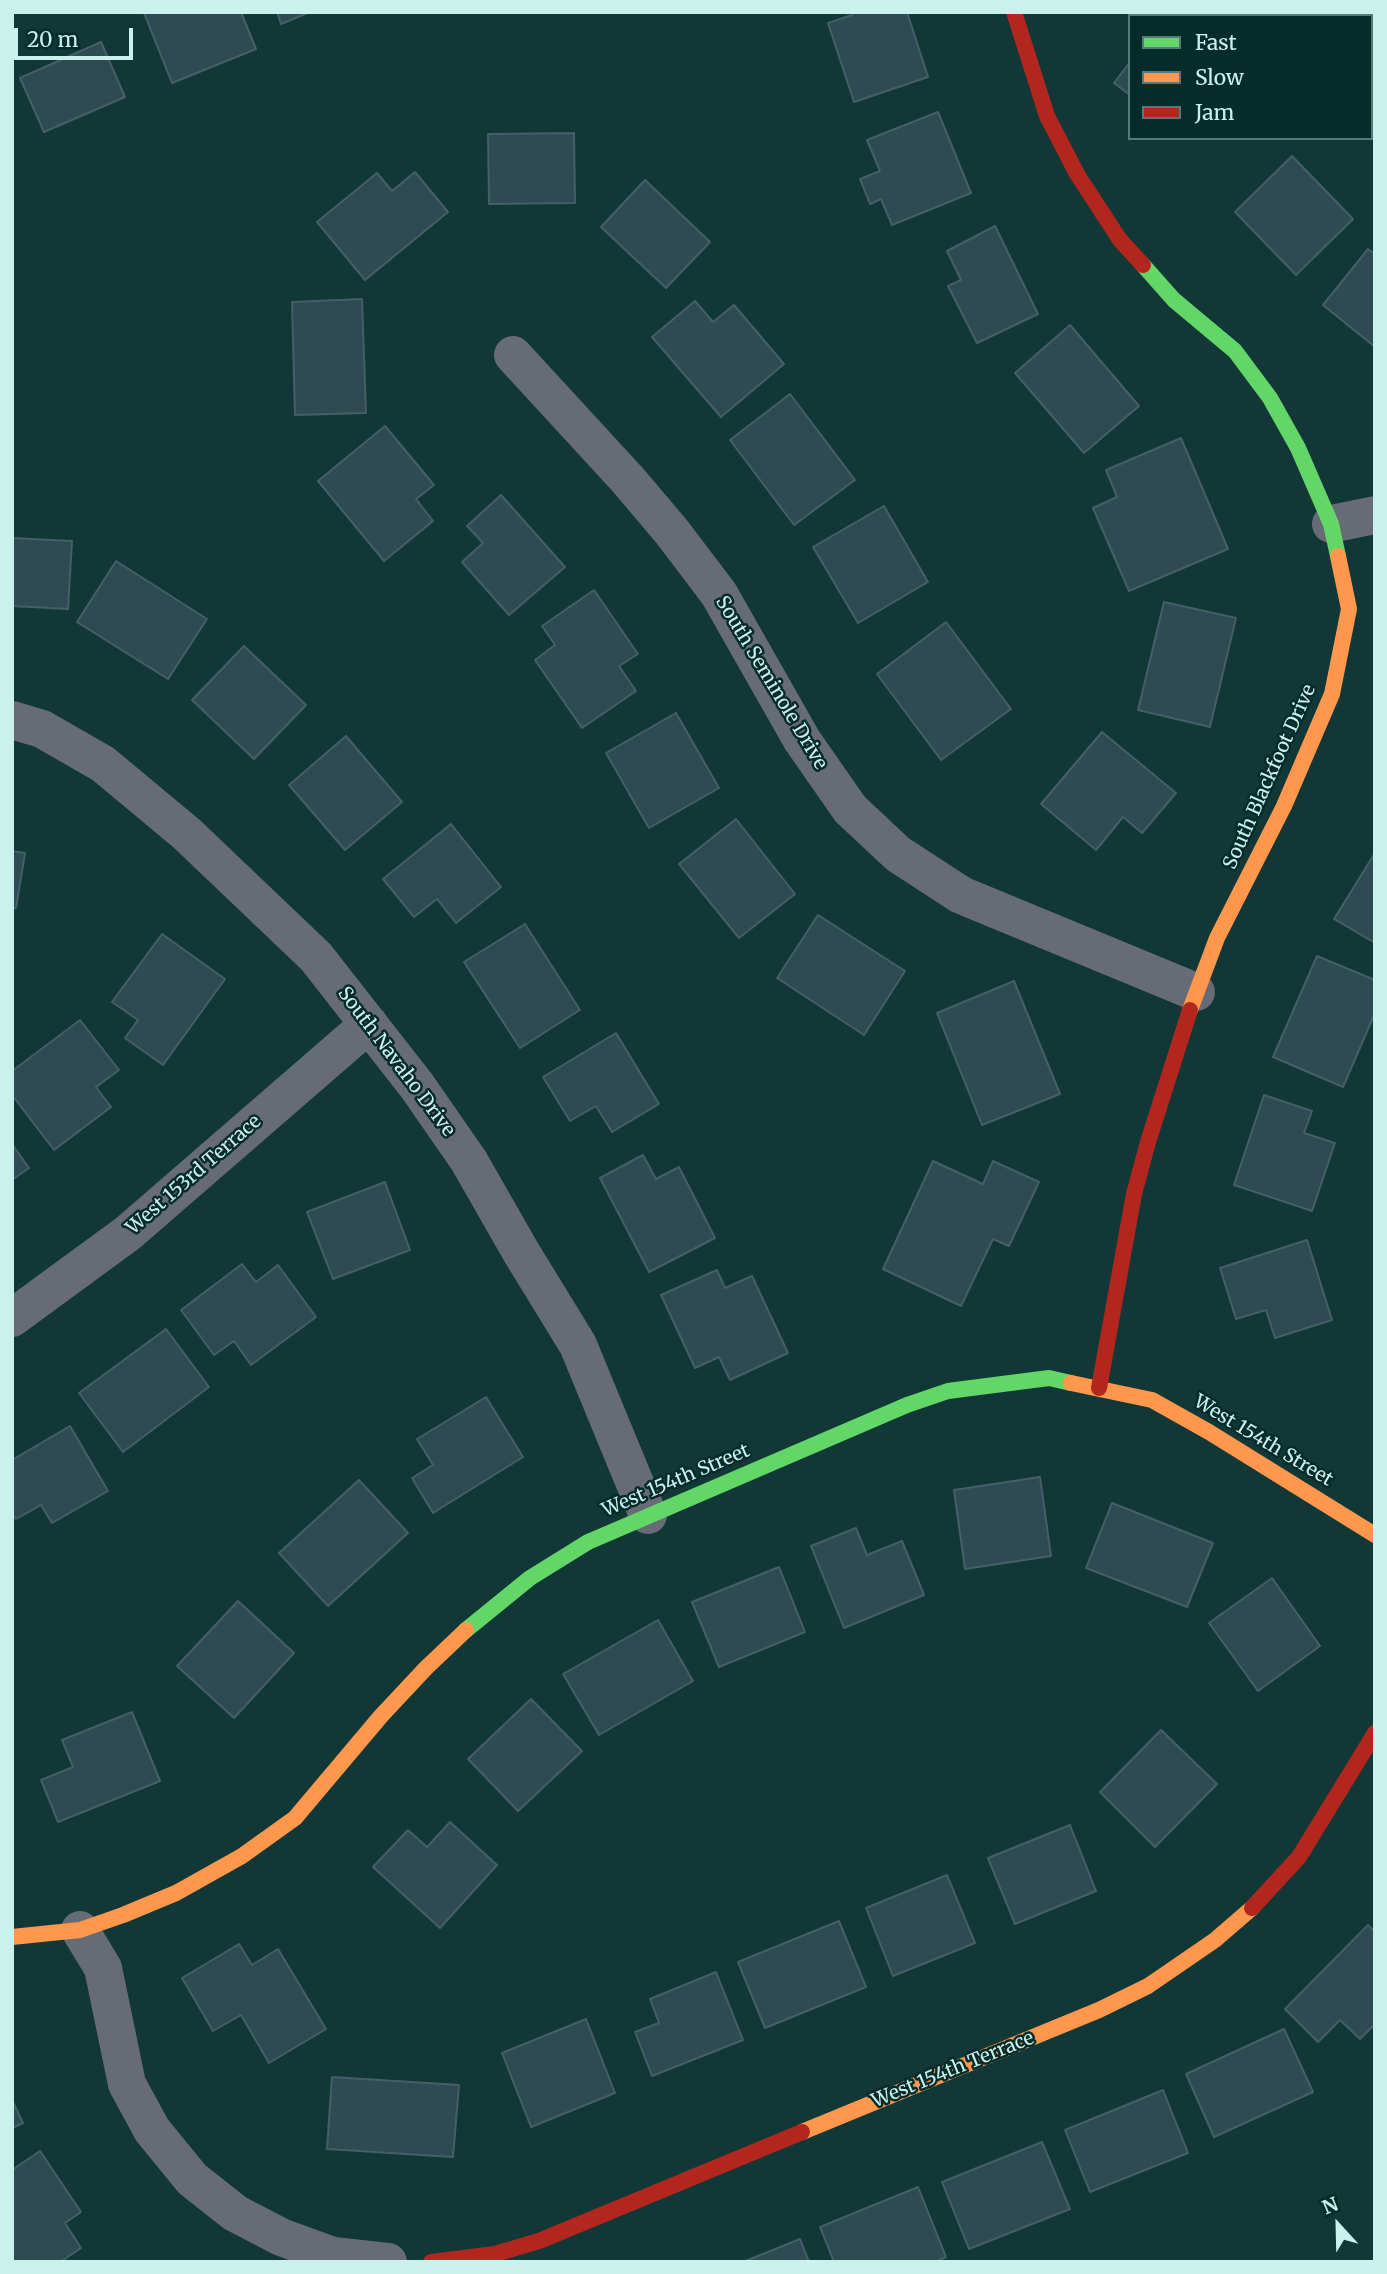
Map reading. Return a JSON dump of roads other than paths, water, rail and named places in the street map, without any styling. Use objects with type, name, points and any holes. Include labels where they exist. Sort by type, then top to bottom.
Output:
[{"type":"street","name":"South Blackfoot Drive","points":[[1014,12],[1047,116],[1077,174],[1120,240],[1174,300],[1235,351],[1270,398],[1298,448],[1331,524],[1349,609],[1332,694],[1284,806],[1217,938],[1196,992],[1147,1142],[1134,1194],[1099,1388]]},
{"type":"street","name":"South Seminole Drive","points":[[513,355],[673,532],[719,594],[802,740],[850,809],[898,854],[961,895],[1196,992]]},
{"type":"street","points":[[1331,524],[1375,515]]},
{"type":"street","name":"South Navaho Drive","points":[[12,720],[42,729],[103,764],[187,834],[316,957],[417,1086],[469,1161],[578,1345],[648,1514]]},
{"type":"street","name":"West 153rd Terrace","points":[[12,1318],[128,1233],[369,1024]]},
{"type":"street","name":"West 154th Street","points":[[80,1930],[176,1893],[242,1856],[295,1818],[426,1668],[476,1621],[530,1578],[589,1542],[648,1514],[907,1405],[948,1391],[1049,1378],[1152,1400],[1209,1432],[1375,1535]]},
{"type":"street","name":"West 154th Terrace","points":[[431,2262],[495,2254],[539,2241],[1100,2010],[1148,1986],[1215,1940],[1264,1897],[1299,1857],[1375,1733]]},
{"type":"street","points":[[12,1937],[80,1930],[103,1968],[127,2084],[152,2130],[192,2179],[234,2213],[281,2237],[333,2256],[388,2262]]}]
